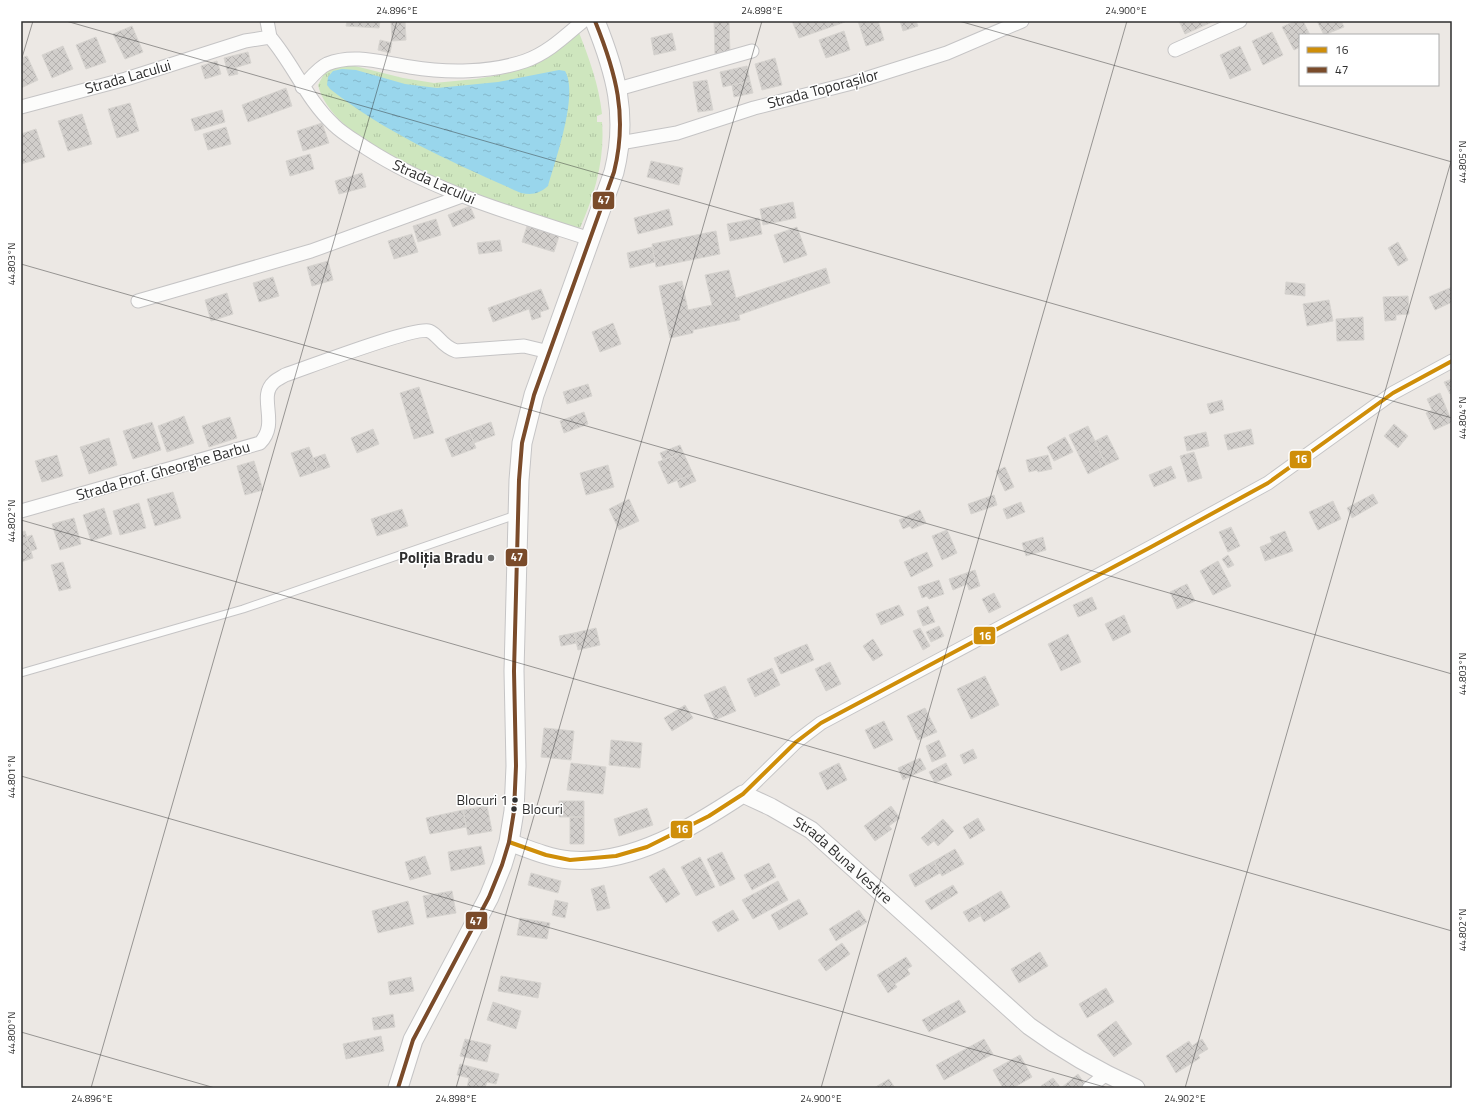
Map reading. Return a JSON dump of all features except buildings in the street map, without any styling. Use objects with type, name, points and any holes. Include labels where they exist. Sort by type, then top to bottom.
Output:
[{"type":"main road","points":[[398,1088],[413,1040],[489,897],[502,865],[509,842],[514,811],[516,766],[514,671],[518,514],[522,443],[532,401],[614,172],[620,143],[620,105],[618,89],[611,63],[595,21]]},
{"type":"street","points":[[267,21],[270,37]]},
{"type":"street","points":[[302,87],[325,65],[341,60],[363,58],[411,68],[449,71],[492,68],[526,61],[551,48],[583,21]]},
{"type":"street","name":"Strada Toporașilor","points":[[620,143],[677,133],[754,108],[852,83],[947,53],[1005,24],[1022,21]]},
{"type":"street","points":[[1175,50],[1240,21]]},
{"type":"street","name":"Strada Lacului","points":[[21,107],[126,79],[245,41],[270,37],[289,63],[302,87],[334,126],[382,158],[420,178],[462,196],[590,239]]},
{"type":"street","points":[[618,89],[752,51]]},
{"type":"street","points":[[138,301],[312,251],[462,196]]},
{"type":"street","name":"Strada Prof. Gheorghe Barbu","points":[[21,510],[260,443],[267,436],[270,425],[267,400],[269,391],[274,382],[285,376],[400,336],[421,330],[429,331],[435,334],[447,348],[456,351],[524,346],[549,352]]},
{"type":"street","points":[[509,842],[546,855],[570,860],[616,856],[647,847],[709,816],[743,794],[796,742],[821,723],[1144,551],[1268,483],[1394,393],[1452,361]]},
{"type":"street","name":"Strada Buna Vestire","points":[[743,794],[771,807],[810,830],[1029,1026],[1058,1048],[1106,1074],[1136,1088]]},
{"type":"street","points":[[1089,1088],[1106,1074]]},
{"type":"lane","points":[[21,673],[243,609],[518,514]]},
{"type":"green space","points":[[578,30],[590,61],[599,93],[602,114],[597,116],[597,122],[602,122],[603,136],[598,176],[580,228],[571,227],[468,192],[389,156],[356,134],[331,111],[318,85],[325,72],[347,64],[403,78],[434,83],[476,79],[504,74],[530,64]]},
{"type":"water","points":[[342,69],[356,70],[405,84],[437,88],[498,82],[559,70],[565,71],[569,82],[568,111],[548,186],[542,191],[535,193],[521,193],[446,159],[398,134],[374,120],[330,89],[327,85],[328,77],[333,71]]},
{"type":"transit line","name":"47","points":[[398,1088],[413,1040],[489,897],[502,865],[509,842],[514,811],[516,766],[514,671],[519,480],[522,443],[534,395],[614,172],[618,152],[620,132],[618,95],[609,59],[595,21]]},
{"type":"transit line","name":"16","points":[[509,842],[546,855],[570,860],[616,856],[647,847],[709,816],[743,794],[796,742],[821,723],[1268,483],[1393,393],[1452,361]]},
{"type":"place","name":"Poliția Bradu","points":[[491,558]]},
{"type":"place","name":"Blocuri 1","points":[[515,800]]},
{"type":"place","name":"Blocuri","points":[[514,809]]}]
